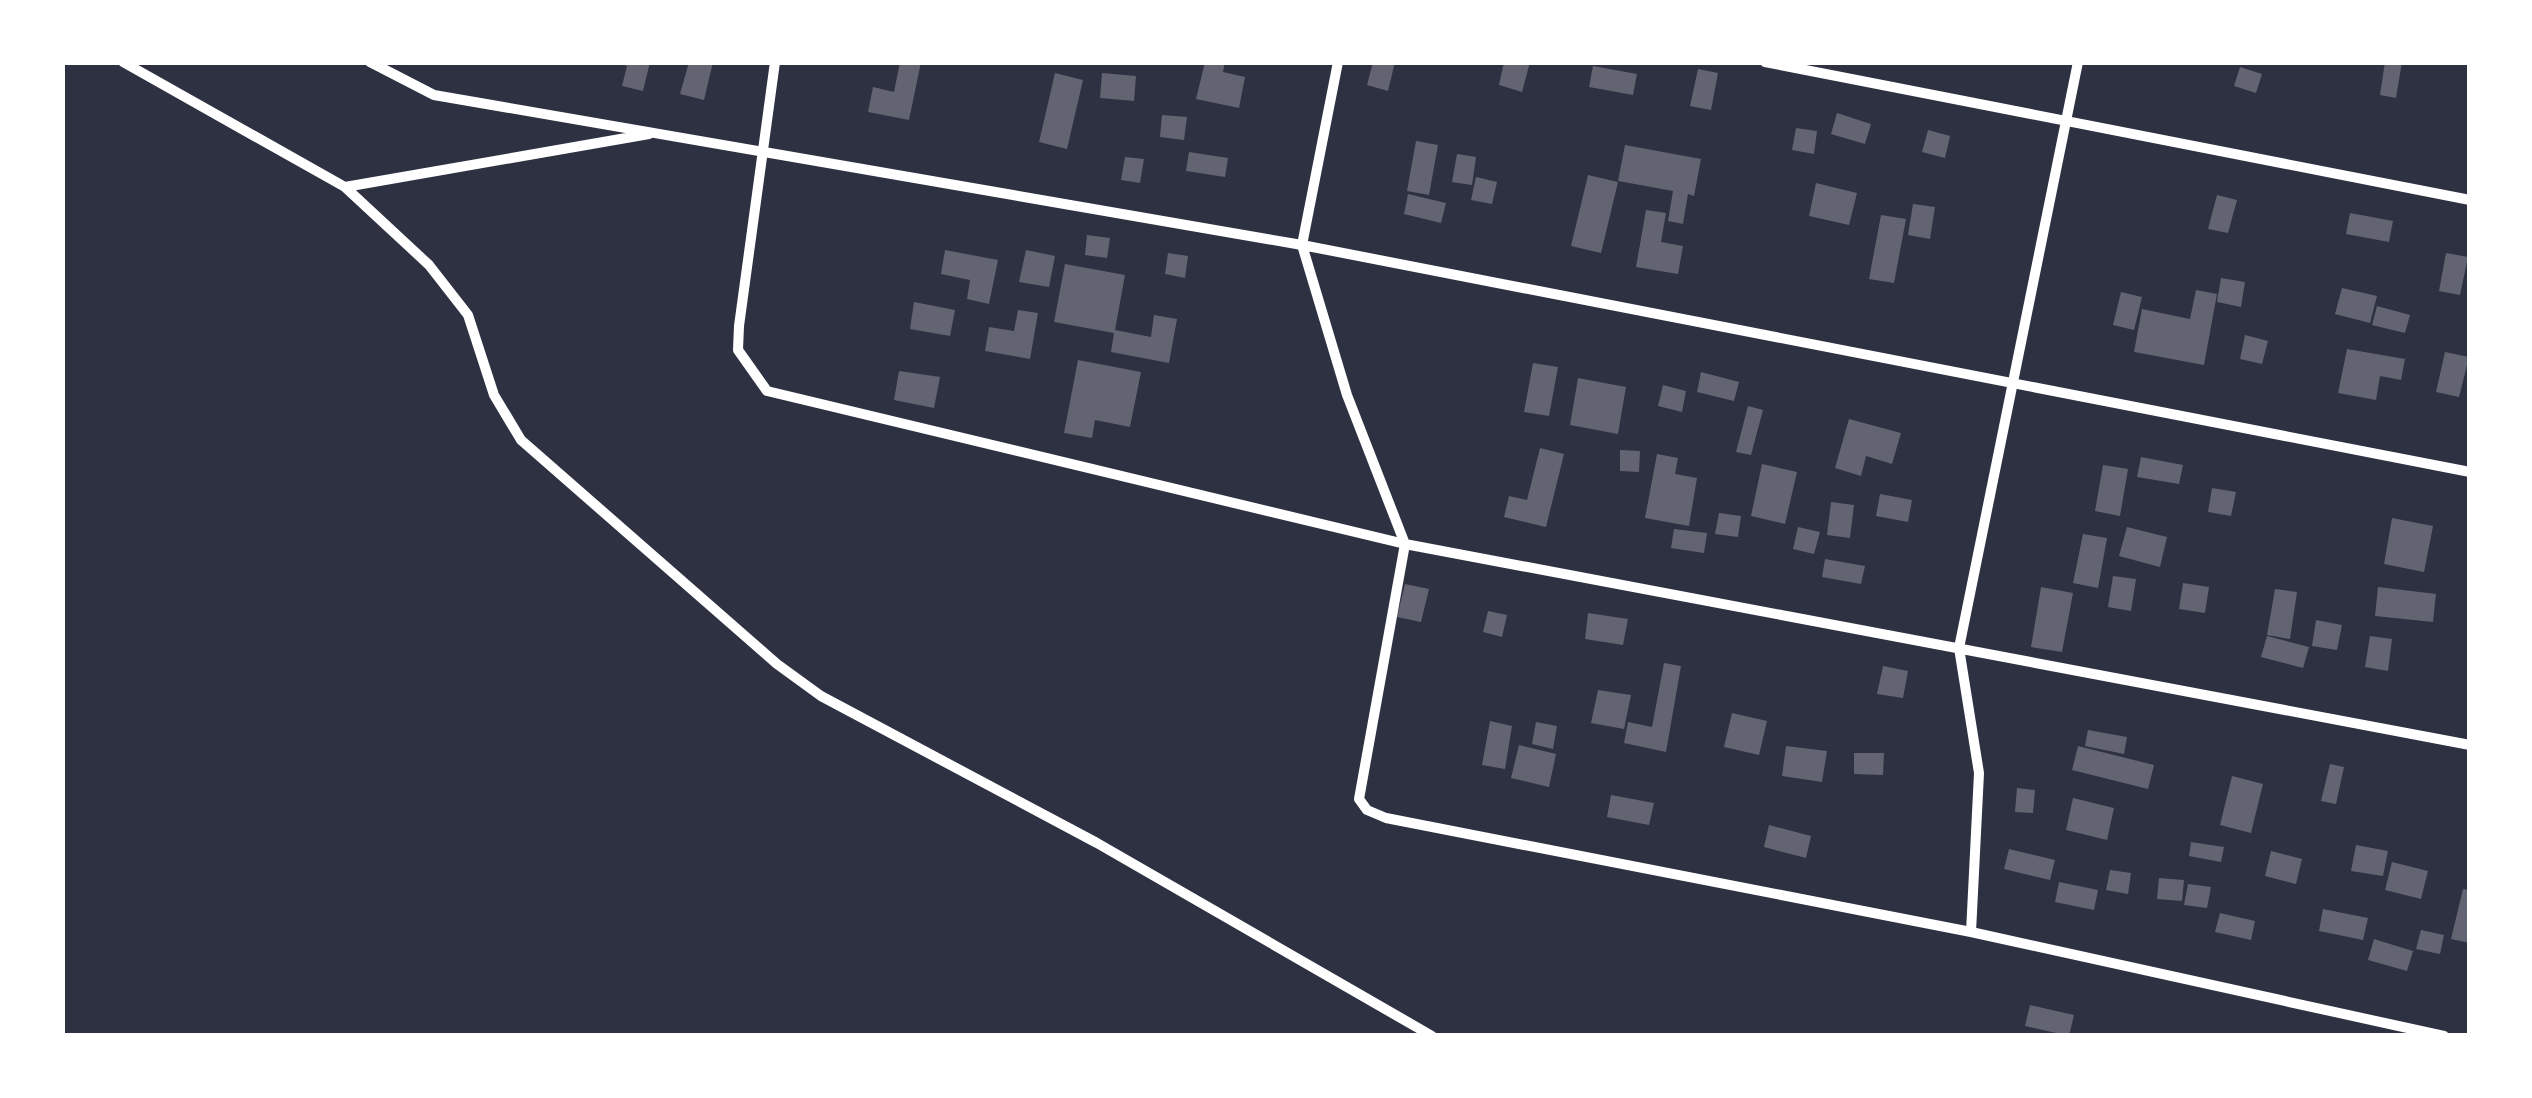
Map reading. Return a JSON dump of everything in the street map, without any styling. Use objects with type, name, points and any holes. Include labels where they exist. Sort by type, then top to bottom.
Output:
[{"type":"street","points":[[124,62],[345,187],[429,264],[468,314],[494,395],[521,440],[777,664],[820,696],[1097,843],[1432,1036]]},
{"type":"street","points":[[370,62],[434,95],[766,149],[1302,246],[2470,472]]},
{"type":"street","points":[[775,62],[738,350],[768,392],[1405,544],[2470,745]]},
{"type":"street","points":[[1338,62],[1302,246],[1347,395],[1405,544],[1358,799],[1367,810],[1386,818],[1972,932],[2444,1036]]},
{"type":"street","points":[[1765,62],[2470,200]]},
{"type":"street","points":[[1972,932],[1979,773],[1959,648],[2078,62]]},
{"type":"street","points":[[345,187],[661,132]]},
{"type":"building","points":[[619,62],[650,62],[643,91],[622,86],[627,66]]},
{"type":"building","points":[[689,62],[713,62],[704,100],[680,94]]},
{"type":"building","points":[[900,62],[921,62],[909,120],[868,112],[873,87],[894,92]]},
{"type":"building","points":[[1205,62],[1225,62],[1223,72],[1245,77],[1239,108],[1196,99]]},
{"type":"building","points":[[1373,62],[1395,62],[1388,91],[1367,85]]},
{"type":"building","points":[[1504,62],[1530,62],[1522,92],[1499,85]]},
{"type":"building","points":[[2385,62],[2402,62],[2396,98],[2380,95]]},
{"type":"building","points":[[1593,66],[1637,74],[1633,95],[1589,87]]},
{"type":"building","points":[[2240,67],[2262,74],[2256,93],[2234,86]]},
{"type":"building","points":[[1698,69],[1718,73],[1711,110],[1690,106]]},
{"type":"building","points":[[1055,73],[1083,80],[1067,149],[1039,142]]},
{"type":"building","points":[[1102,73],[1136,76],[1134,101],[1100,98]]},
{"type":"building","points":[[1837,113],[1871,124],[1865,144],[1831,134]]},
{"type":"building","points":[[1162,115],[1187,117],[1184,140],[1160,137]]},
{"type":"building","points":[[1796,128],[1817,131],[1814,154],[1792,150]]},
{"type":"building","points":[[1928,130],[1950,136],[1945,158],[1922,152]]},
{"type":"building","points":[[1416,141],[1438,145],[1429,195],[1407,191]]},
{"type":"building","points":[[1625,145],[1701,159],[1694,196],[1688,194],[1683,224],[1668,221],[1673,191],[1618,181]]},
{"type":"building","points":[[1189,152],[1228,158],[1225,177],[1186,171]]},
{"type":"building","points":[[1457,154],[1476,157],[1472,185],[1452,182]]},
{"type":"building","points":[[1125,157],[1144,159],[1140,183],[1121,180]]},
{"type":"building","points":[[1588,175],[1618,182],[1601,253],[1571,246]]},
{"type":"building","points":[[1476,177],[1497,182],[1492,204],[1471,200]]},
{"type":"building","points":[[1816,183],[1857,193],[1849,225],[1809,216]]},
{"type":"building","points":[[1408,194],[1446,203],[1441,223],[1404,214]]},
{"type":"building","points":[[2217,195],[2237,200],[2228,233],[2208,229]]},
{"type":"building","points":[[1913,204],[1935,207],[1930,239],[1908,235]]},
{"type":"building","points":[[1646,210],[1666,213],[1661,242],[1683,246],[1678,274],[1636,267]]},
{"type":"building","points":[[2350,213],[2393,221],[2389,242],[2346,234]]},
{"type":"building","points":[[1881,215],[1906,219],[1894,283],[1869,279]]},
{"type":"building","points":[[1087,235],[1110,238],[1107,258],[1085,255]]},
{"type":"building","points":[[945,250],[998,260],[989,304],[967,299],[970,280],[941,274]]},
{"type":"building","points":[[1026,250],[1055,256],[1049,287],[1019,282]]},
{"type":"building","points":[[1168,253],[1188,256],[1185,278],[1165,274]]},
{"type":"building","points":[[2446,253],[2468,257],[2460,295],[2439,291]]},
{"type":"building","points":[[1065,264],[1125,275],[1115,330],[1151,337],[1154,315],[1177,319],[1169,363],[1111,352],[1114,333],[1054,322]]},
{"type":"building","points":[[2221,278],[2245,282],[2241,307],[2217,302]]},
{"type":"building","points":[[2342,288],[2377,296],[2370,323],[2335,314]]},
{"type":"building","points":[[2196,290],[2217,294],[2204,365],[2134,352],[2142,309],[2190,319]]},
{"type":"building","points":[[2121,292],[2142,297],[2134,330],[2113,325]]},
{"type":"building","points":[[914,302],[955,310],[950,336],[910,329]]},
{"type":"building","points":[[2377,306],[2410,315],[2405,333],[2372,325]]},
{"type":"building","points":[[1018,310],[1038,313],[1030,359],[985,351],[989,327],[1014,331]]},
{"type":"building","points":[[2245,335],[2268,341],[2262,364],[2240,359]]},
{"type":"building","points":[[2347,349],[2405,359],[2401,380],[2380,376],[2376,400],[2338,393]]},
{"type":"building","points":[[2445,352],[2469,357],[2459,397],[2436,392]]},
{"type":"building","points":[[1078,360],[1141,372],[1130,427],[1095,420],[1092,438],[1064,433]]},
{"type":"building","points":[[1533,363],[1558,367],[1549,416],[1524,412]]},
{"type":"building","points":[[899,371],[940,377],[934,408],[894,400]]},
{"type":"building","points":[[1701,372],[1739,382],[1734,401],[1697,392]]},
{"type":"building","points":[[1578,378],[1626,387],[1618,434],[1570,425]]},
{"type":"building","points":[[1663,385],[1686,391],[1682,412],[1658,406]]},
{"type":"building","points":[[1748,406],[1763,410],[1751,455],[1736,452]]},
{"type":"building","points":[[1849,419],[1901,433],[1892,464],[1866,456],[1861,476],[1835,468]]},
{"type":"building","points":[[1540,448],[1564,454],[1546,527],[1504,517],[1509,496],[1527,500]]},
{"type":"building","points":[[1620,450],[1640,451],[1639,472],[1620,471]]},
{"type":"building","points":[[1657,454],[1678,458],[1675,474],[1697,478],[1689,526],[1645,518]]},
{"type":"building","points":[[2141,457],[2183,465],[2179,484],[2137,477]]},
{"type":"building","points":[[1762,464],[1797,472],[1785,524],[1751,516]]},
{"type":"building","points":[[2103,465],[2128,469],[2120,516],[2095,511]]},
{"type":"building","points":[[2212,488],[2236,492],[2231,516],[2208,512]]},
{"type":"building","points":[[1880,494],[1912,500],[1908,522],[1876,516]]},
{"type":"building","points":[[1831,502],[1854,505],[1850,538],[1827,535]]},
{"type":"building","points":[[1719,513],[1741,516],[1738,537],[1715,534]]},
{"type":"building","points":[[2392,518],[2433,526],[2424,572],[2384,564]]},
{"type":"building","points":[[1798,527],[1820,532],[1814,554],[1793,549]]},
{"type":"building","points":[[2127,527],[2167,537],[2160,567],[2119,556]]},
{"type":"building","points":[[1674,529],[1707,533],[1704,553],[1671,548]]},
{"type":"building","points":[[2083,534],[2107,538],[2098,588],[2073,583]]},
{"type":"building","points":[[1825,559],[1865,566],[1861,584],[1822,577]]},
{"type":"building","points":[[2113,576],[2136,579],[2131,611],[2108,607]]},
{"type":"building","points":[[2183,583],[2209,587],[2205,613],[2179,609]]},
{"type":"building","points":[[1405,584],[1429,589],[1421,622],[1397,617]]},
{"type":"building","points":[[2041,587],[2073,593],[2062,652],[2031,647]]},
{"type":"building","points":[[2378,587],[2436,594],[2433,622],[2375,616]]},
{"type":"building","points":[[2275,589],[2297,592],[2290,639],[2267,635]]},
{"type":"building","points":[[1488,611],[1507,615],[1502,637],[1483,632]]},
{"type":"building","points":[[1588,613],[1628,619],[1623,645],[1585,639]]},
{"type":"building","points":[[2316,620],[2342,625],[2337,650],[2312,646]]},
{"type":"building","points":[[2267,636],[2309,647],[2303,668],[2261,657]]},
{"type":"building","points":[[2370,636],[2392,639],[2388,671],[2365,667]]},
{"type":"building","points":[[1664,663],[1681,666],[1666,752],[1624,743],[1628,722],[1652,727]]},
{"type":"building","points":[[1883,666],[1908,671],[1903,698],[1877,694]]},
{"type":"building","points":[[1598,690],[1631,695],[1624,729],[1591,723]]},
{"type":"building","points":[[1732,713],[1767,721],[1759,755],[1724,747]]},
{"type":"building","points":[[1490,721],[1512,726],[1505,769],[1482,765]]},
{"type":"building","points":[[1536,722],[1557,726],[1553,749],[1532,744]]},
{"type":"building","points":[[2088,730],[2127,737],[2124,754],[2085,746]]},
{"type":"building","points":[[1519,745],[1556,754],[1549,787],[1511,778]]},
{"type":"building","points":[[1786,746],[1827,751],[1822,782],[1782,776]]},
{"type":"building","points":[[2078,746],[2154,765],[2148,789],[2072,770]]},
{"type":"building","points":[[1854,753],[1884,753],[1883,775],[1854,774]]},
{"type":"building","points":[[2330,764],[2344,767],[2336,804],[2321,801]]},
{"type":"building","points":[[2232,776],[2263,784],[2251,833],[2220,825]]},
{"type":"building","points":[[2017,788],[2035,790],[2033,813],[2015,812]]},
{"type":"building","points":[[1611,795],[1654,803],[1649,825],[1607,817]]},
{"type":"building","points":[[2073,798],[2114,808],[2107,840],[2066,830]]},
{"type":"building","points":[[1769,825],[1811,836],[1806,858],[1764,847]]},
{"type":"building","points":[[2191,842],[2224,847],[2221,862],[2189,856]]},
{"type":"building","points":[[2356,845],[2388,851],[2383,876],[2351,871]]},
{"type":"building","points":[[2009,849],[2055,860],[2050,880],[2004,869]]},
{"type":"building","points":[[2271,851],[2302,859],[2296,884],[2265,876]]},
{"type":"building","points":[[2392,862],[2428,871],[2421,899],[2385,890]]},
{"type":"building","points":[[2110,870],[2131,873],[2128,894],[2106,890]]},
{"type":"building","points":[[2159,878],[2184,880],[2182,901],[2157,899]]},
{"type":"building","points":[[2059,882],[2098,890],[2094,910],[2055,902]]},
{"type":"building","points":[[2188,884],[2211,887],[2207,908],[2184,905]]},
{"type":"building","points":[[2463,889],[2470,890],[2470,943],[2451,939]]},
{"type":"building","points":[[2323,909],[2368,918],[2363,940],[2319,931]]},
{"type":"building","points":[[2220,913],[2255,921],[2251,940],[2215,932]]},
{"type":"building","points":[[2421,930],[2444,935],[2440,954],[2416,949]]},
{"type":"building","points":[[2374,939],[2413,951],[2407,971],[2368,960]]},
{"type":"building","points":[[2030,1005],[2074,1015],[2069,1036],[2025,1026]]}]
